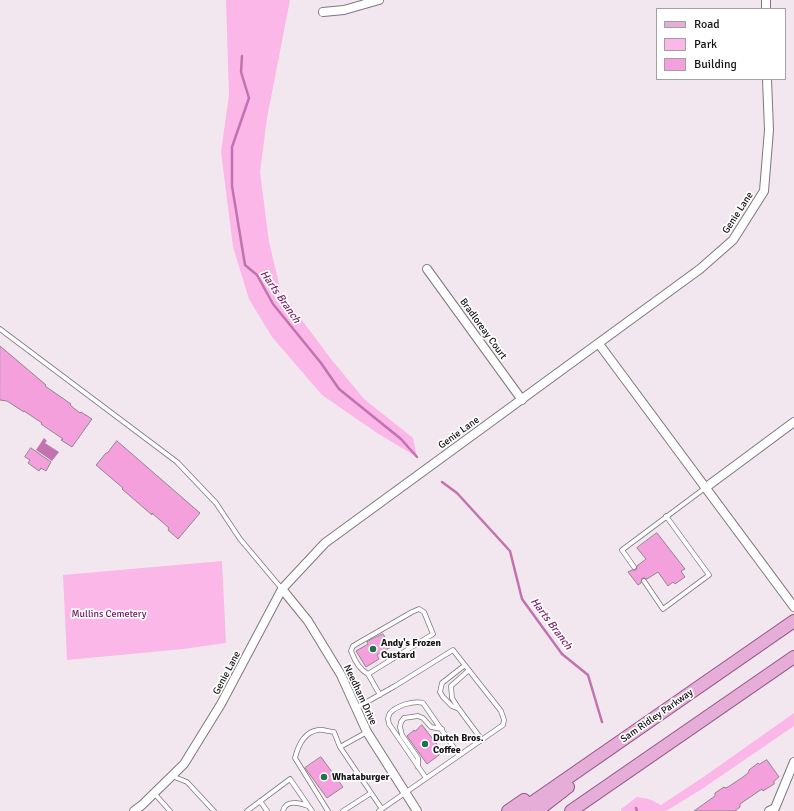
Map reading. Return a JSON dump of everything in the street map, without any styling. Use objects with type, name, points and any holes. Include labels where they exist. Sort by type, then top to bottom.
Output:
[{"type":"main road","name":"Sam Ridley Parkway","points":[[520,811],[794,621]]},
{"type":"main road","points":[[571,811],[794,657]]},
{"type":"main road","points":[[508,811],[566,773],[579,770]]},
{"type":"main road","points":[[537,811],[572,784],[579,770]]},
{"type":"street","points":[[323,12],[344,10],[379,0]]},
{"type":"street","name":"Genie Lane","points":[[134,811],[184,764],[221,704],[282,589],[325,543],[700,269],[733,240],[764,191],[769,130],[766,80]]},
{"type":"street","name":"Bradloreay Court","points":[[427,269],[522,400]]},
{"type":"street","points":[[598,344],[794,607]]},
{"type":"street","points":[[705,488],[794,422]]},
{"type":"street","name":"Needham Drive","points":[[282,589],[308,620],[342,675],[367,732],[417,811]]},
{"type":"street","points":[[773,810],[794,762]]},
{"type":"lane","points":[[0,329],[177,462],[216,503],[240,540],[282,589]]},
{"type":"lane","points":[[634,567],[622,550],[705,488]]},
{"type":"lane","points":[[644,581],[663,609],[709,574],[666,516]]},
{"type":"lane","points":[[368,674],[433,634],[424,612],[419,609],[353,646],[351,651],[353,656],[363,672],[368,674],[380,695]]},
{"type":"lane","points":[[328,811],[295,758],[298,747],[306,735],[318,730],[334,732],[340,747],[371,792],[380,810],[503,725],[504,720],[501,711],[453,650],[356,708]]},
{"type":"lane","points":[[458,709],[452,706],[443,697],[440,692],[440,687],[445,680],[465,665]]},
{"type":"lane","points":[[469,670],[450,686],[452,698],[458,709],[482,740]]},
{"type":"lane","points":[[426,778],[389,724],[388,719],[390,713],[407,703],[418,701],[423,703],[459,755]]},
{"type":"lane","points":[[418,766],[418,758],[402,735],[400,727],[401,722],[404,718],[418,716],[423,718],[432,727],[442,729]]},
{"type":"lane","points":[[340,747],[367,732]]},
{"type":"lane","points":[[172,776],[187,782],[214,811]]},
{"type":"lane","points":[[247,811],[290,779],[312,811]]},
{"type":"lane","points":[[343,811],[371,792]]},
{"type":"lane","points":[[154,793],[170,811]]},
{"type":"lane","points":[[260,802],[267,811]]},
{"type":"lane","points":[[283,811],[284,807],[289,804],[309,806]]},
{"type":"green space","points":[[226,0],[290,0],[267,118],[260,172],[269,242],[281,292],[331,359],[364,399],[413,438],[417,457],[377,433],[322,395],[272,337],[249,299],[233,247],[221,152],[229,95]]},
{"type":"green space","name":"Mullins Cemetery","points":[[222,561],[226,643],[183,649],[67,660],[63,575]]},
{"type":"green space","points":[[794,713],[794,726],[702,789],[666,811],[621,811],[621,809],[637,797],[649,799],[661,805]]},
{"type":"shaded area","points":[[44,438],[47,441],[45,443],[59,452],[52,461],[36,450]]},
{"type":"building","points":[[0,346],[46,385],[45,386],[71,404],[70,405],[80,413],[81,412],[92,419],[72,447],[24,411],[7,401],[0,400]]},
{"type":"building","points":[[117,441],[200,513],[178,539],[168,530],[169,528],[152,513],[152,515],[96,465]]},
{"type":"building","points":[[31,448],[51,462],[46,471],[41,468],[39,471],[28,463],[30,460],[25,457]]},
{"type":"building","points":[[657,533],[685,569],[681,571],[685,577],[675,584],[673,582],[668,586],[658,572],[647,579],[642,578],[641,583],[638,585],[628,572],[636,570],[637,566],[646,559],[637,548]]},
{"type":"building","name":"Andy's Frozen Custard","points":[[383,634],[391,647],[377,655],[379,659],[366,667],[356,651],[368,644],[367,642]]},
{"type":"building","name":"Dutch Bros. Coffee","points":[[422,725],[443,752],[427,764],[407,736]]},
{"type":"building","name":"Whataburger","points":[[321,757],[343,787],[327,798],[305,768]]},
{"type":"building","points":[[767,760],[779,777],[774,781],[774,784],[763,791],[762,789],[740,804],[740,807],[735,811],[694,811],[715,796],[715,793],[724,787],[728,787],[743,777],[758,763],[759,764]]},
{"type":"waterway","name":"Harts Branch","points":[[242,56],[241,72],[249,98],[232,147],[232,186],[245,265],[257,275],[273,304],[321,363],[339,389],[401,439],[417,457]]},
{"type":"waterway","name":"Harts Branch","points":[[442,482],[457,493],[510,551],[522,599],[562,654],[588,675],[602,722]]},
{"type":"place","name":"Andy's Frozen Custard","points":[[373,649]]},
{"type":"place","name":"Dutch Bros. Coffee","points":[[425,744]]},
{"type":"place","name":"Whataburger","points":[[324,777]]}]
